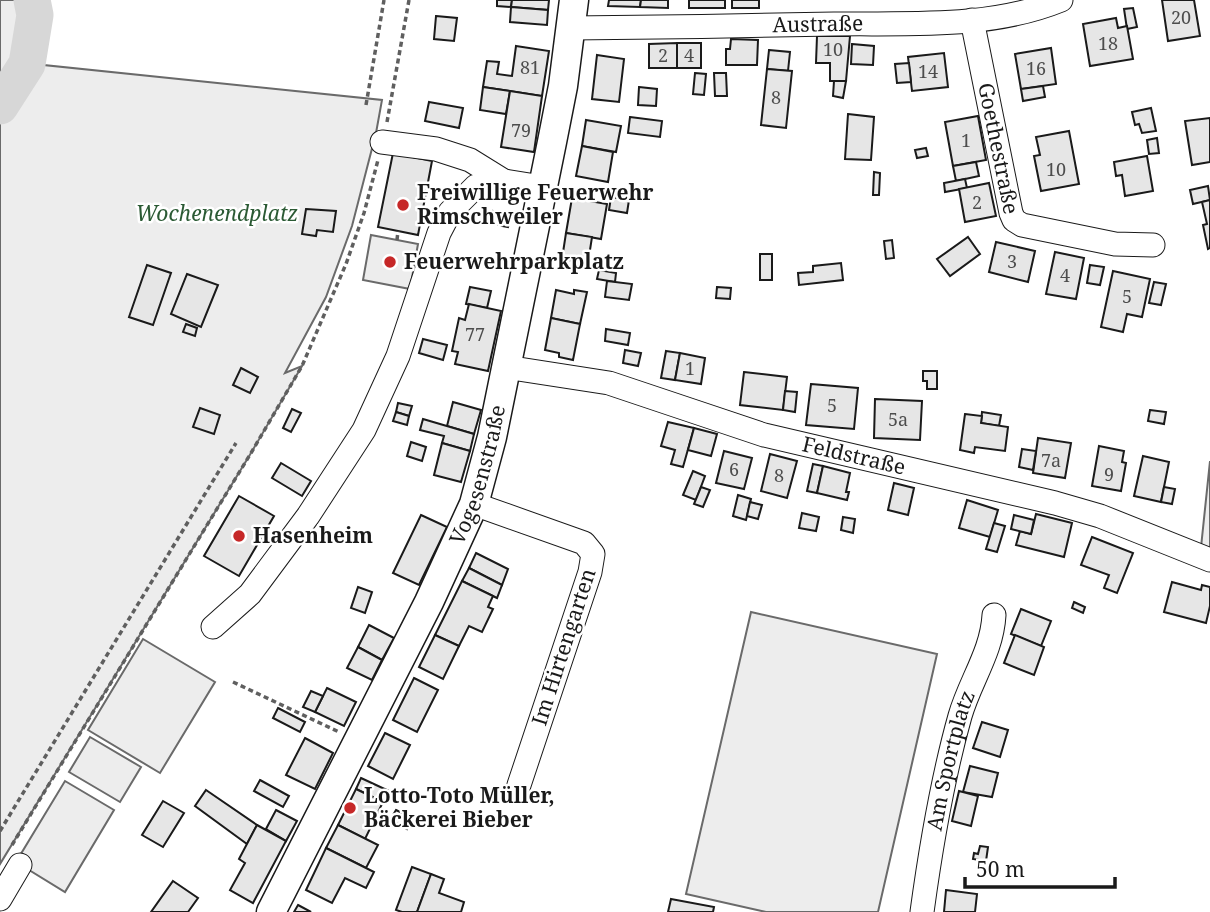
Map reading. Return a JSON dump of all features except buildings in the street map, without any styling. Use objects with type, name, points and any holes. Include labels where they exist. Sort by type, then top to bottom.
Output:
[{"type":"main road","name":"Vogesenstraße","points":[[271,912],[429,602],[474,505],[492,437],[563,86],[574,0]]},
{"type":"street","name":"Austraße","points":[[571,28],[924,23],[972,20],[1061,0]]},
{"type":"street","name":"Goethestraße","points":[[972,20],[1010,213],[1014,220],[1022,225],[1115,244],[1153,245]]},
{"type":"street","points":[[382,142],[436,149],[470,160],[505,181]]},
{"type":"street","points":[[213,627],[250,594],[308,516],[364,430],[398,356],[439,233],[450,212],[476,186],[505,181],[542,187]]},
{"type":"street","name":"Feldstraße","points":[[506,367],[610,383],[764,435],[1055,503],[1100,516],[1205,558]]},
{"type":"street","name":"Im Hirtengarten","points":[[474,505],[584,542],[593,554],[590,572],[519,785]]},
{"type":"street","name":"Am Sportplatz","points":[[922,912],[946,771],[962,710],[989,649],[994,615]]},
{"type":"street","points":[[0,899],[14,859]]},
{"type":"path","points":[[366,105],[384,0]]},
{"type":"path","points":[[14,859],[302,366],[346,264],[364,213],[382,142],[410,0]]},
{"type":"path","points":[[397,240],[398,231]]},
{"type":"path","points":[[0,831],[236,443]]},
{"type":"path","points":[[233,682],[358,741]]},
{"type":"shaded area","points":[[0,0],[47,0],[44,65],[382,100],[352,226],[326,297],[285,373],[302,366],[0,864]]},
{"type":"shaded area","name":"Feuerwehrparkplatz","points":[[371,235],[418,244],[410,289],[363,280]]},
{"type":"shaded area","points":[[1210,461],[1210,560],[1200,557]]},
{"type":"shaded area","points":[[751,612],[937,654],[878,912],[766,912],[686,894]]},
{"type":"shaded area","points":[[143,639],[215,682],[160,773],[88,730]]},
{"type":"shaded area","points":[[90,737],[141,767],[120,802],[69,772]]},
{"type":"shaded area","points":[[65,781],[114,810],[65,892],[16,862]]},
{"type":"waterway","points":[[0,106],[27,64],[35,15],[32,0]]},
{"type":"place","name":"Freiwillige Feuerwehr Rimschweiler","points":[[403,205]]},
{"type":"place","name":"Feuerwehrparkplatz","points":[[390,262]]},
{"type":"place","name":"Hasenheim","points":[[239,536]]},
{"type":"place","name":"Lotto-Toto Müller, Bäckerei Bieber","points":[[350,808]]},
{"type":"park label","name":"Wochenendplatz","points":[[217,214]]}]
